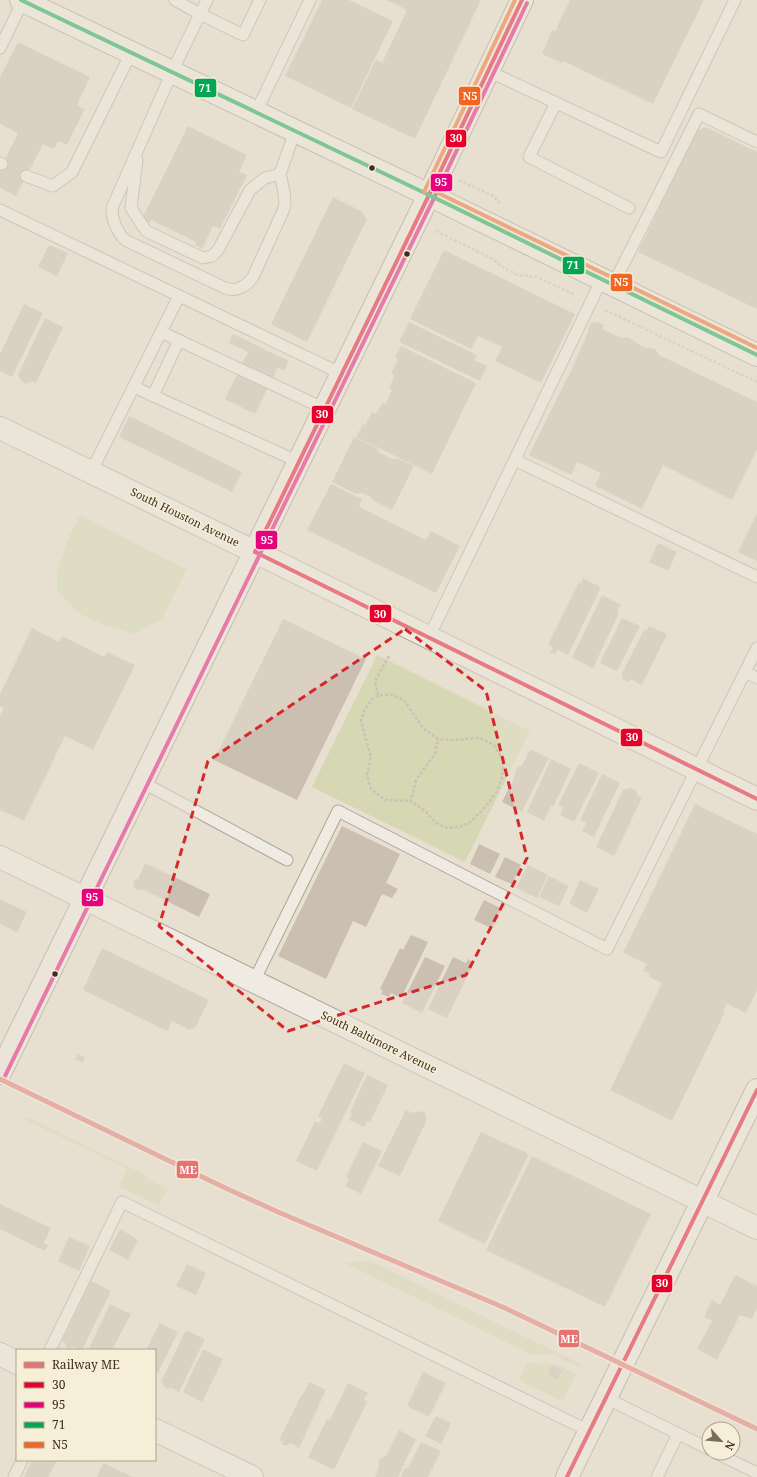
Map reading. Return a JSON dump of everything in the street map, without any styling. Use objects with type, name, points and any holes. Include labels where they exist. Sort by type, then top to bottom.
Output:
[{"type":"street","points":[[0,1073],[430,196],[522,0]]},
{"type":"street","points":[[22,1],[256,112],[757,355]]},
{"type":"street","name":"South Houston Avenue","points":[[0,428],[757,799]]},
{"type":"street","name":"South Baltimore Avenue","points":[[0,857],[757,1228]]},
{"type":"street","points":[[567,1477],[757,1090]]},
{"type":"street","points":[[0,1354],[16,1362]]},
{"type":"street","points":[[156,1430],[252,1477]]},
{"type":"lane","points":[[175,0],[243,35],[260,0]]},
{"type":"lane","points":[[207,0],[172,72],[112,208],[112,217],[119,234],[125,240],[231,290],[238,289],[251,280],[283,211],[285,200],[280,174],[295,131]]},
{"type":"lane","points":[[256,112],[310,0]]},
{"type":"lane","points":[[488,71],[661,152],[735,0]]},
{"type":"lane","points":[[0,48],[22,1]]},
{"type":"lane","points":[[26,176],[53,186],[72,172],[131,53]]},
{"type":"lane","points":[[556,103],[529,158],[629,208]]},
{"type":"lane","points":[[429,637],[515,460],[608,282],[699,114],[757,142]]},
{"type":"lane","points":[[139,146],[131,208],[146,231],[203,258],[212,256],[218,250],[250,190],[265,178],[280,174]]},
{"type":"lane","points":[[0,210],[342,374]]},
{"type":"lane","points":[[91,472],[179,296]]},
{"type":"lane","points":[[161,332],[325,409]]},
{"type":"lane","points":[[153,396],[179,340]]},
{"type":"lane","points":[[134,387],[299,462]]},
{"type":"lane","points":[[515,460],[757,577]]},
{"type":"lane","points":[[254,981],[338,811],[607,949],[757,648]]},
{"type":"lane","points":[[745,672],[757,678]]},
{"type":"lane","points":[[142,782],[287,860]]},
{"type":"lane","points":[[50,1349],[122,1202],[589,1432]]},
{"type":"lane","points":[[606,1398],[701,1446]]},
{"type":"lane","points":[[657,1477],[678,1434]]},
{"type":"lane","points":[[14,1477],[22,1461]]},
{"type":"lane","points":[[732,1461],[757,1473]]},
{"type":"path","points":[[378,695],[375,681],[389,656]]},
{"type":"path","points":[[378,695],[392,695],[404,700],[423,728],[438,738],[453,740],[480,738],[494,745],[504,761],[502,778],[496,793],[472,821],[460,827],[447,828],[436,823],[425,811],[411,801],[385,800],[371,789],[368,774],[371,757],[361,721],[371,700],[378,695]]},
{"type":"path","points":[[411,801],[416,780],[435,754],[438,738]]},
{"type":"highlighted area","points":[[405,629],[486,691],[527,858],[466,975],[288,1031],[159,926],[208,761]]},
{"type":"green space","points":[[80,515],[187,569],[162,619],[135,634],[105,626],[78,613],[57,592],[57,573],[67,541]]},
{"type":"green space","points":[[377,655],[530,731],[465,862],[312,787]]},
{"type":"green space","points":[[25,1116],[146,1175],[147,1179],[167,1189],[159,1206],[119,1187],[127,1169],[24,1119]]},
{"type":"green space","points":[[371,1261],[581,1364],[580,1368],[552,1354],[532,1355],[345,1263]]},
{"type":"green space","points":[[527,1363],[557,1364],[576,1374],[563,1401],[521,1382],[520,1378]]},
{"type":"building","points":[[322,0],[349,0],[393,21],[351,108],[285,76]]},
{"type":"building","points":[[387,0],[481,0],[415,139],[352,109],[376,59],[382,63],[407,10]]},
{"type":"building","points":[[570,0],[704,0],[653,104],[563,61],[562,63],[542,54],[552,30],[555,31]]},
{"type":"building","points":[[18,42],[90,77],[77,105],[85,109],[67,145],[58,141],[54,149],[43,144],[16,196],[0,188],[0,169],[18,133],[0,124],[0,77]]},
{"type":"building","points":[[188,126],[247,155],[239,172],[247,175],[220,229],[213,226],[202,249],[195,245],[196,242],[151,220],[150,223],[142,219]]},
{"type":"building","points":[[706,127],[757,152],[757,309],[638,252],[697,131]]},
{"type":"building","points":[[333,197],[361,211],[367,219],[307,342],[271,324]]},
{"type":"building","points":[[49,245],[68,253],[57,276],[38,267]]},
{"type":"building","points":[[444,250],[575,314],[541,383],[495,361],[502,347],[478,336],[471,349],[410,319]]},
{"type":"building","points":[[24,304],[43,313],[12,377],[0,371],[0,354]]},
{"type":"building","points":[[45,318],[63,327],[36,383],[32,381],[26,384],[21,381],[18,375]]},
{"type":"building","points":[[409,322],[477,355],[474,360],[487,366],[480,381],[399,342]]},
{"type":"building","points":[[597,322],[604,325],[602,329],[621,338],[627,337],[645,348],[655,349],[659,355],[757,402],[757,449],[732,500],[663,465],[642,509],[595,486],[601,473],[577,462],[571,475],[529,455],[568,376],[568,378],[591,323]]},
{"type":"building","points":[[233,334],[289,361],[284,371],[278,367],[255,414],[225,399],[248,352],[229,343]]},
{"type":"building","points":[[401,346],[476,383],[432,474],[356,437],[372,412],[376,414],[382,403],[385,404],[392,390],[389,388],[395,375],[391,374],[398,359],[395,357]]},
{"type":"building","points":[[129,416],[242,472],[232,492],[119,437]]},
{"type":"building","points":[[354,437],[377,448],[380,453],[392,459],[397,458],[414,466],[392,510],[362,493],[356,494],[332,482]]},
{"type":"building","points":[[331,484],[362,499],[359,507],[426,540],[431,531],[460,546],[436,593],[307,530]]},
{"type":"building","points":[[757,513],[757,561],[738,552]]},
{"type":"building","points":[[658,543],[677,552],[668,571],[649,562]]},
{"type":"building","points":[[583,578],[600,587],[599,591],[568,655],[558,650],[555,654],[550,652],[553,647],[548,645],[579,582],[581,583]]},
{"type":"building","points":[[602,595],[621,605],[617,612],[619,613],[593,668],[572,658]]},
{"type":"building","points":[[622,618],[640,626],[617,671],[600,663]]},
{"type":"building","points":[[283,619],[366,659],[297,800],[214,760]]},
{"type":"building","points":[[649,626],[667,634],[642,685],[630,679],[628,682],[622,679],[623,676],[621,675],[644,630],[646,631]]},
{"type":"building","points":[[32,628],[59,642],[62,636],[104,657],[107,652],[135,665],[93,750],[65,736],[24,821],[0,810],[0,715],[4,708],[0,706],[0,694]]},
{"type":"building","points":[[530,749],[549,758],[522,812],[502,802],[515,776],[517,767],[522,766]]},
{"type":"building","points":[[551,759],[571,769],[553,807],[551,806],[544,821],[527,812]]},
{"type":"building","points":[[579,763],[599,773],[574,822],[560,815],[563,808],[558,805]]},
{"type":"building","points":[[602,774],[620,783],[594,837],[582,831],[586,823],[580,820]]},
{"type":"building","points":[[630,788],[636,790],[638,796],[642,798],[614,856],[596,847],[623,790]]},
{"type":"building","points":[[695,804],[757,834],[757,990],[746,1013],[727,1004],[723,1011],[725,1012],[672,1121],[610,1090],[662,983],[649,977],[650,974],[643,971],[647,964],[623,953]]},
{"type":"building","points":[[342,826],[400,854],[386,883],[398,889],[392,898],[382,894],[366,927],[353,921],[326,979],[278,956]]},
{"type":"building","points":[[479,844],[500,854],[490,874],[470,864]]},
{"type":"building","points":[[505,857],[521,865],[512,884],[495,877]]},
{"type":"building","points":[[145,863],[210,894],[199,917],[142,889],[138,890],[134,888],[133,882],[138,879]]},
{"type":"building","points":[[528,865],[548,875],[537,898],[516,888]]},
{"type":"building","points":[[549,876],[569,886],[559,906],[539,897]]},
{"type":"building","points":[[580,880],[599,889],[587,913],[569,904]]},
{"type":"building","points":[[0,899],[27,912],[17,932],[0,924]]},
{"type":"building","points":[[484,900],[502,909],[493,929],[474,920]]},
{"type":"building","points":[[411,935],[428,942],[401,998],[391,993],[389,997],[381,994],[383,991],[380,989],[400,948],[403,950]]},
{"type":"building","points":[[102,948],[209,1000],[195,1028],[189,1030],[172,1021],[167,1031],[83,990]]},
{"type":"building","points":[[425,957],[445,966],[422,1013],[402,1003]]},
{"type":"building","points":[[453,957],[466,963],[468,959],[474,963],[447,1018],[428,1009]]},
{"type":"building","points":[[78,1054],[85,1058],[83,1063],[75,1059]]},
{"type":"building","points":[[344,1063],[365,1073],[317,1171],[296,1161],[315,1121],[320,1123],[322,1118],[318,1116]]},
{"type":"building","points":[[367,1075],[388,1085],[370,1122],[367,1121],[364,1127],[349,1120],[352,1113],[350,1112]]},
{"type":"building","points":[[406,1110],[413,1113],[419,1111],[425,1113],[427,1120],[400,1176],[378,1166]]},
{"type":"building","points":[[481,1132],[529,1154],[485,1244],[438,1221]]},
{"type":"building","points":[[363,1142],[382,1151],[361,1194],[345,1186],[349,1179],[346,1177]]},
{"type":"building","points":[[532,1156],[651,1214],[605,1307],[486,1250]]},
{"type":"building","points":[[0,1204],[51,1228],[44,1243],[48,1245],[45,1251],[0,1229]]},
{"type":"building","points":[[120,1229],[138,1240],[128,1260],[109,1250]]},
{"type":"building","points":[[69,1237],[90,1246],[79,1271],[58,1261]]},
{"type":"building","points":[[187,1264],[206,1273],[196,1295],[176,1286]]},
{"type":"building","points":[[735,1275],[757,1286],[757,1308],[752,1319],[740,1315],[717,1360],[697,1349],[712,1321],[704,1317],[712,1300],[720,1305]]},
{"type":"building","points":[[91,1281],[111,1291],[82,1349],[77,1349],[72,1346],[69,1349],[62,1341]]},
{"type":"building","points":[[110,1304],[131,1314],[113,1349],[89,1348]]},
{"type":"building","points":[[160,1323],[178,1332],[158,1373],[156,1372],[156,1349],[147,1349]]},
{"type":"building","points":[[186,1330],[205,1339],[179,1392],[170,1387],[168,1389],[164,1387],[163,1383],[161,1382]]},
{"type":"building","points":[[203,1349],[223,1359],[202,1402],[183,1392]]},
{"type":"building","points":[[552,1365],[562,1371],[557,1379],[547,1374]]},
{"type":"building","points":[[423,1372],[446,1383],[429,1417],[407,1406]]},
{"type":"building","points":[[309,1382],[326,1390],[299,1448],[290,1443],[286,1446],[279,1440]]},
{"type":"building","points":[[348,1383],[368,1393],[364,1400],[367,1402],[334,1470],[308,1457],[327,1419],[330,1420]]},
{"type":"building","points":[[436,1416],[451,1423],[441,1444],[425,1436]]},
{"type":"building","points":[[399,1430],[416,1439],[398,1477],[375,1477],[379,1467],[378,1463],[381,1458],[386,1456]]},
{"type":"building","points":[[421,1442],[441,1451],[428,1477],[401,1477],[404,1469],[408,1468]]},
{"type":"building","points":[[32,1461],[56,1461],[48,1477],[24,1477]]},
{"type":"building","points":[[103,1463],[133,1477],[97,1477]]},
{"type":"rail line","name":"ME","points":[[0,1079],[221,1186],[278,1212],[505,1308],[757,1429]]},
{"type":"transit line","name":"71","points":[[21,0],[429,195],[757,355]]},
{"type":"transit line","name":"N5","points":[[424,192],[515,0]]},
{"type":"transit line","name":"30","points":[[255,552],[522,0]]},
{"type":"transit line","name":"95","points":[[5,1076],[434,198],[527,3]]},
{"type":"transit line","name":"N5","points":[[432,190],[757,348]]},
{"type":"transit line","name":"30","points":[[255,552],[757,799]]},
{"type":"transit line","name":"30","points":[[567,1477],[757,1090]]}]
